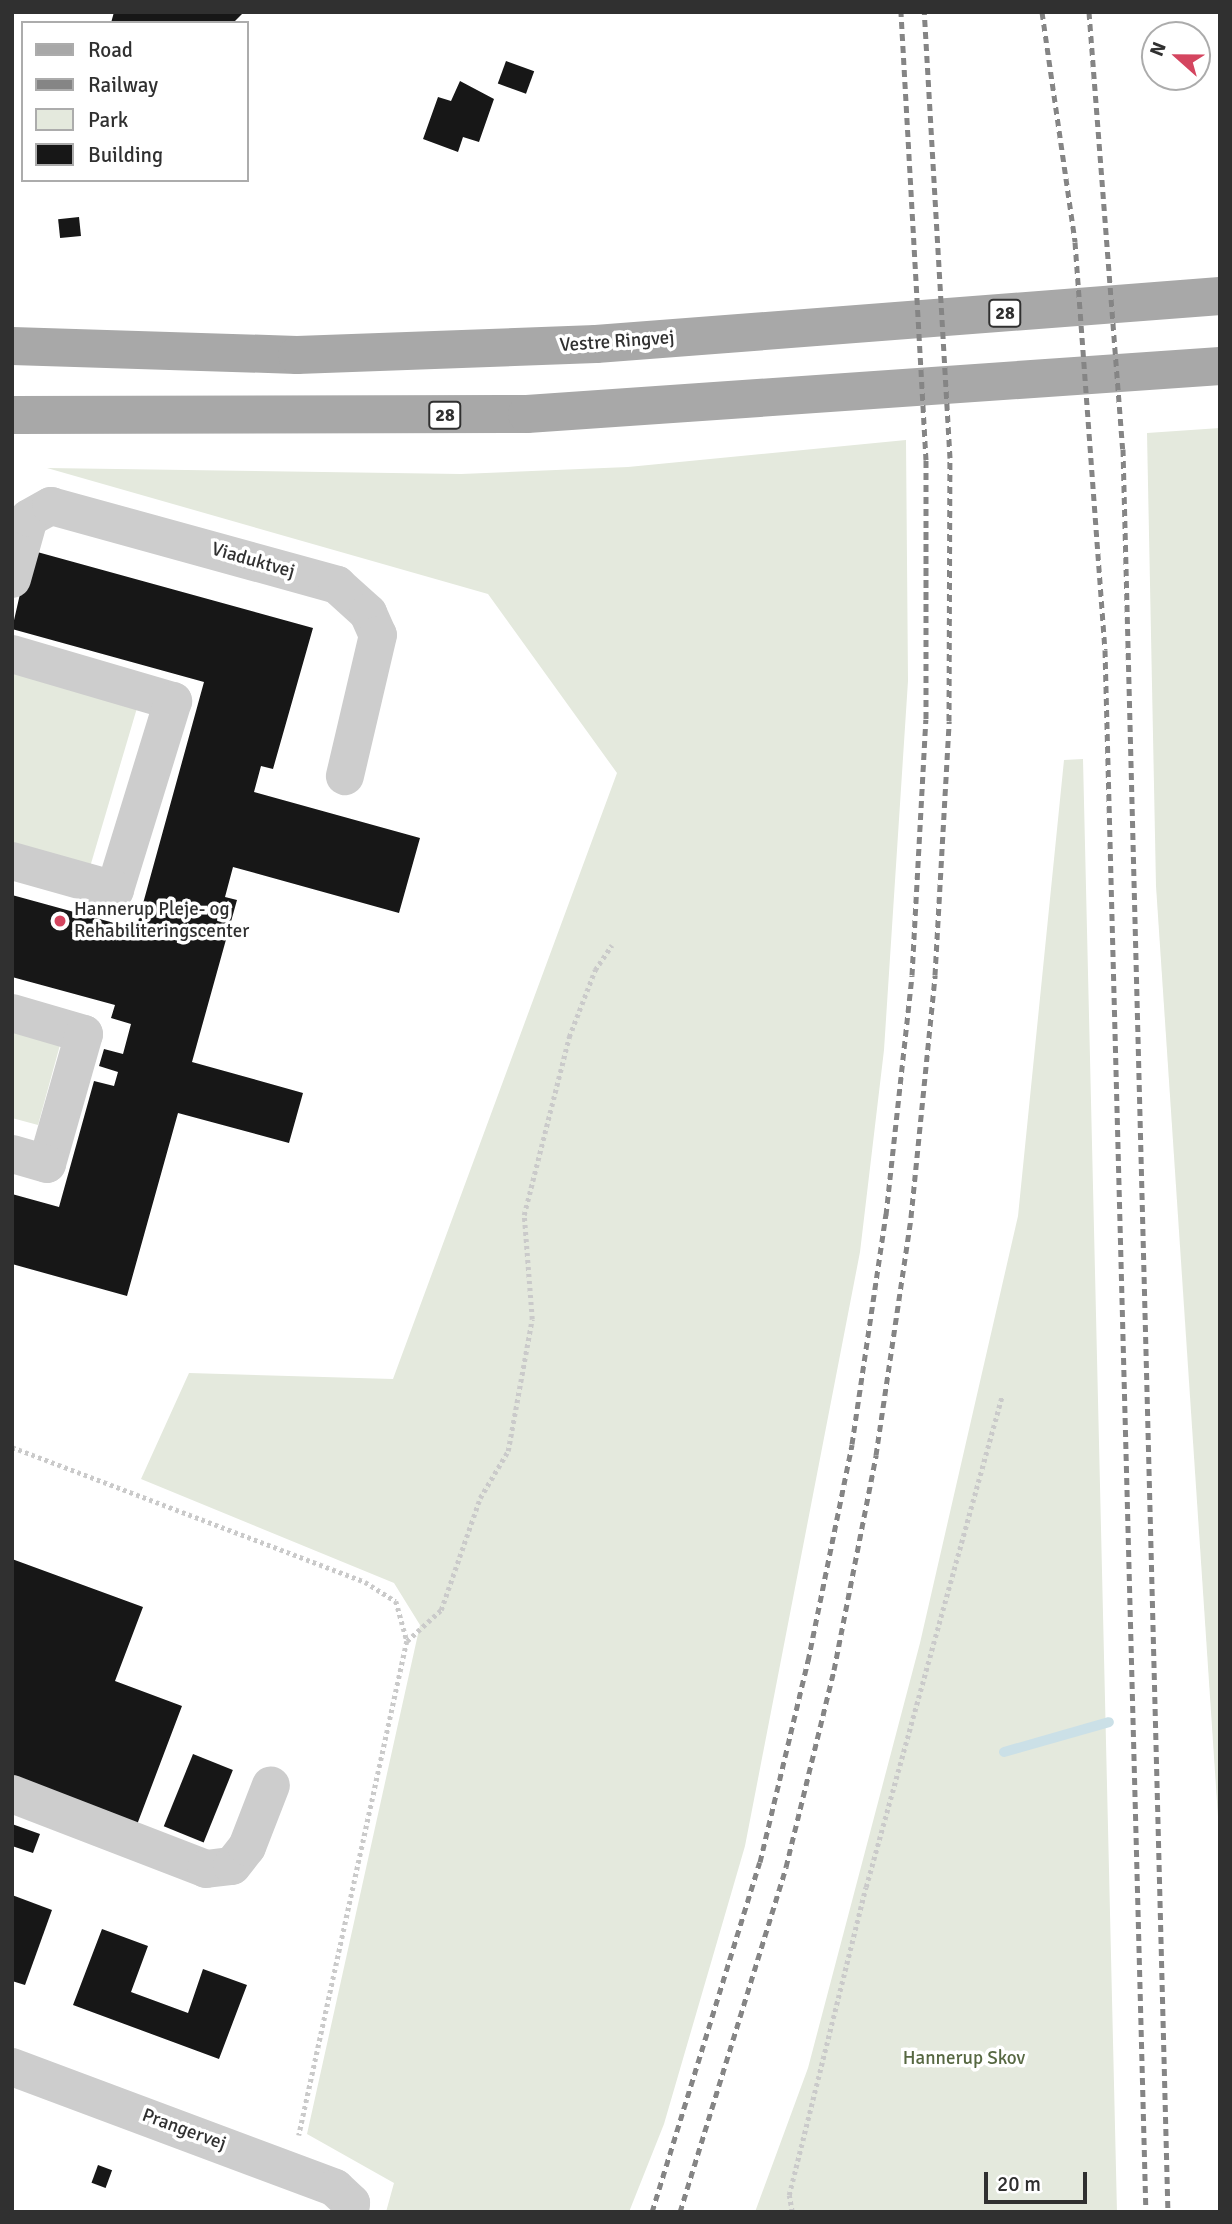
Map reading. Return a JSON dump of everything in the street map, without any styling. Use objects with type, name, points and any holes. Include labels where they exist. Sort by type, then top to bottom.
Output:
[{"type":"main road","name":"Vestre Ringvej","points":[[12,346],[297,355],[596,344],[1220,296]]},
{"type":"main road","name":"28","points":[[12,415],[527,414],[1220,366]]},
{"type":"street","name":"Viaduktvej","points":[[12,579],[29,518],[51,506],[337,585],[368,613],[377,635],[345,776]]},
{"type":"street","points":[[12,654],[173,701],[115,890],[12,861]]},
{"type":"street","points":[[12,1013],[84,1034],[47,1164],[12,1154]]},
{"type":"street","points":[[12,1794],[206,1869],[232,1866],[247,1847],[271,1785]]},
{"type":"street","name":"Prangervej","points":[[12,2067],[291,2169],[335,2188],[350,2208]]},
{"type":"path","points":[[407,1641],[441,1610],[481,1498],[509,1451],[532,1319],[524,1215],[569,1037],[595,970],[612,945]]},
{"type":"path","points":[[792,2212],[789,2195],[866,1887],[1002,1396]]},
{"type":"path","points":[[12,1447],[365,1582],[396,1601],[407,1641],[291,2169]]},
{"type":"green space","points":[[1220,428],[1220,1847],[1156,886],[1147,433]]},
{"type":"green space","points":[[906,440],[908,681],[884,1050],[860,1252],[745,1846],[664,2124],[629,2212],[386,2212],[394,2183],[307,2134],[420,1625],[394,1583],[141,1479],[189,1373],[393,1379],[617,773],[488,594],[47,468],[461,474],[628,467]]},
{"type":"green space","points":[[12,672],[137,708],[90,867],[12,844]]},
{"type":"green space","name":"Hannerup Skov","points":[[1083,759],[1117,2212],[755,2212],[808,2068],[920,1643],[1018,1216],[1064,760]]},
{"type":"green space","points":[[12,1031],[60,1045],[38,1125],[12,1118]]},
{"type":"building","points":[[114,12],[242,12],[235,21],[112,21]]},
{"type":"building","points":[[506,61],[534,71],[526,94],[498,84]]},
{"type":"building","points":[[460,81],[494,99],[479,142],[463,137],[458,152],[423,139],[438,97],[451,101]]},
{"type":"building","points":[[79,217],[81,236],[60,238],[58,219]]},
{"type":"building","name":"Hannerup Pleje- og Rehabiliteringscenter","points":[[30,550],[313,628],[273,769],[261,766],[254,792],[420,838],[399,913],[233,867],[225,897],[237,900],[192,1062],[303,1093],[289,1143],[178,1113],[127,1296],[12,1264],[12,1194],[59,1207],[94,1081],[114,1086],[118,1072],[99,1066],[104,1049],[123,1054],[131,1024],[111,1018],[115,1005],[12,977],[12,895],[136,929],[204,682],[12,629]]},
{"type":"building","points":[[12,1559],[143,1607],[115,1681],[182,1706],[135,1830],[12,1784]]},
{"type":"building","points":[[193,1754],[233,1770],[204,1842],[164,1826]]},
{"type":"building","points":[[12,1824],[40,1834],[33,1853],[12,1846]]},
{"type":"building","points":[[12,1895],[52,1910],[25,1985],[12,1981]]},
{"type":"building","points":[[102,1929],[148,1946],[131,1992],[188,2013],[203,1969],[247,1985],[219,2059],[73,2005]]},
{"type":"building","points":[[98,2165],[112,2170],[106,2188],[92,2183]]},
{"type":"waterway","points":[[1004,1752],[1109,1722]]},
{"type":"railway","points":[[652,2212],[760,1862],[808,1661],[852,1444],[886,1215],[912,975],[926,719],[926,460],[901,12]]},
{"type":"railway","points":[[680,2212],[786,1867],[834,1670],[876,1455],[911,1217],[935,975],[949,721],[950,458],[924,12]]},
{"type":"railway","points":[[1042,12],[1075,242],[1105,650],[1146,2212]]},
{"type":"railway","points":[[1089,12],[1123,449],[1168,2212]]},
{"type":"place","name":"Hannerup Pleje- og Rehabiliteringscenter","points":[[60,921]]}]
